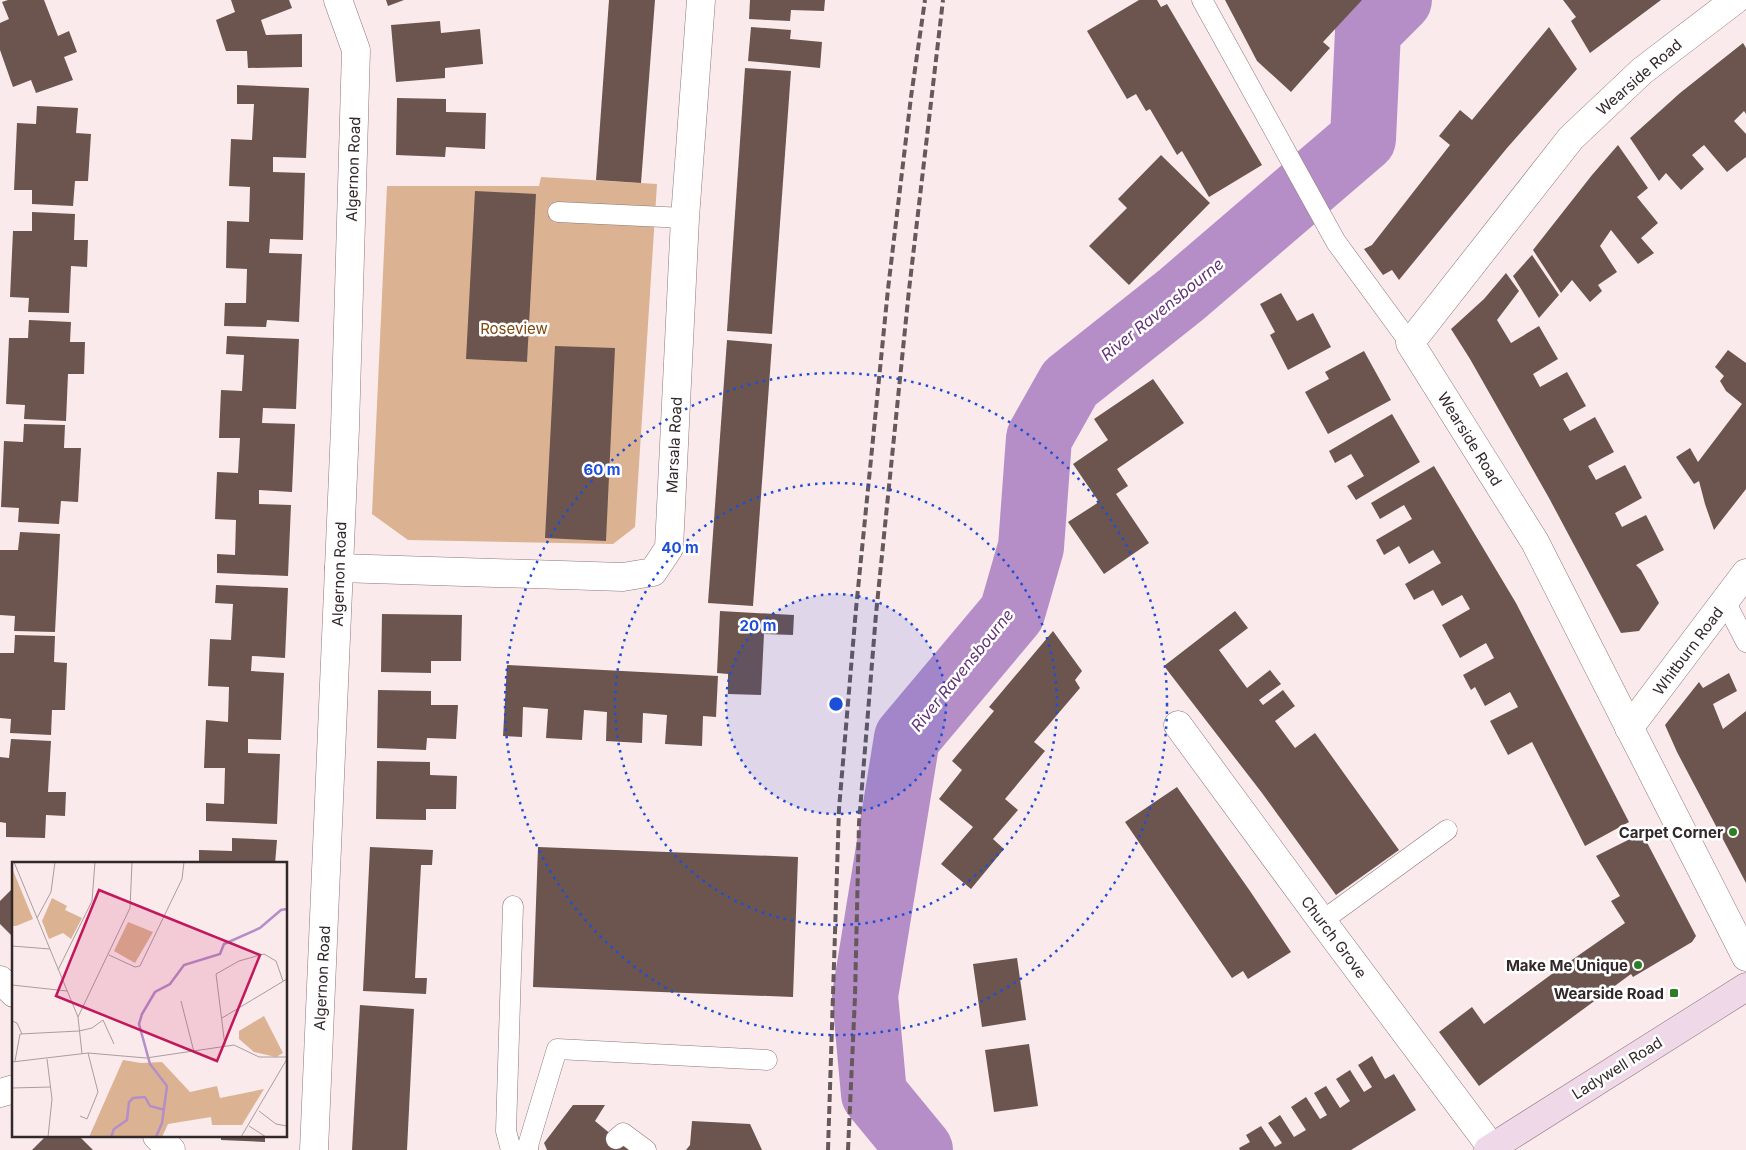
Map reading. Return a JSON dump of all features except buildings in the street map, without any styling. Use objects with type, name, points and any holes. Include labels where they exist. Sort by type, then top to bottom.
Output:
[{"type":"main road","name":"Ladywell Road","points":[[1490,1149],[1746,987]]},
{"type":"street","name":"Algernon Road","points":[[314,1150],[339,568],[356,50],[338,0]]},
{"type":"street","name":"Marsala Road","points":[[339,568],[623,578],[653,572],[669,548],[685,218],[701,0]]},
{"type":"street","name":"Wearside Road","points":[[1735,0],[1642,71],[1571,138],[1410,343],[1535,542],[1746,957]]},
{"type":"street","name":"Whitburn Road","points":[[1629,728],[1746,573]]},
{"type":"street","name":"Church Grove","points":[[1178,725],[1490,1149]]},
{"type":"street","points":[[0,980],[12,992]]},
{"type":"street","points":[[159,1138],[171,1150]]},
{"type":"lane","points":[[1202,0],[1336,242],[1410,343]]},
{"type":"lane","points":[[558,212],[685,218]]},
{"type":"lane","points":[[1725,601],[1746,642]]},
{"type":"lane","points":[[1322,921],[1447,830]]},
{"type":"lane","points":[[511,1150],[506,1131],[513,906]]},
{"type":"lane","points":[[528,1150],[558,1049],[767,1060]]},
{"type":"lane","points":[[616,1139],[623,1133],[646,1150]]},
{"type":"green space","name":"Roseview","points":[[541,177],[657,184],[635,527],[613,544],[408,540],[372,514],[387,186],[539,186]]},
{"type":"waterway","name":"River Ravensbourne","points":[[920,1150],[874,1094],[865,996],[907,738],[1012,613],[1031,547],[1039,438],[1070,383],[1181,295],[1363,139],[1368,31],[1399,0]]},
{"type":"railway","points":[[828,1150],[839,809],[856,609],[888,289],[911,97],[925,0]]},
{"type":"railway","points":[[848,1150],[855,997],[859,823],[876,614],[909,290],[943,0]]},
{"type":"place","name":"Carpet Corner","points":[[1733,832]]},
{"type":"place","name":"Make Me Unique","points":[[1638,965]]},
{"type":"place","name":"Wearside Road","points":[[1674,993]]}]
